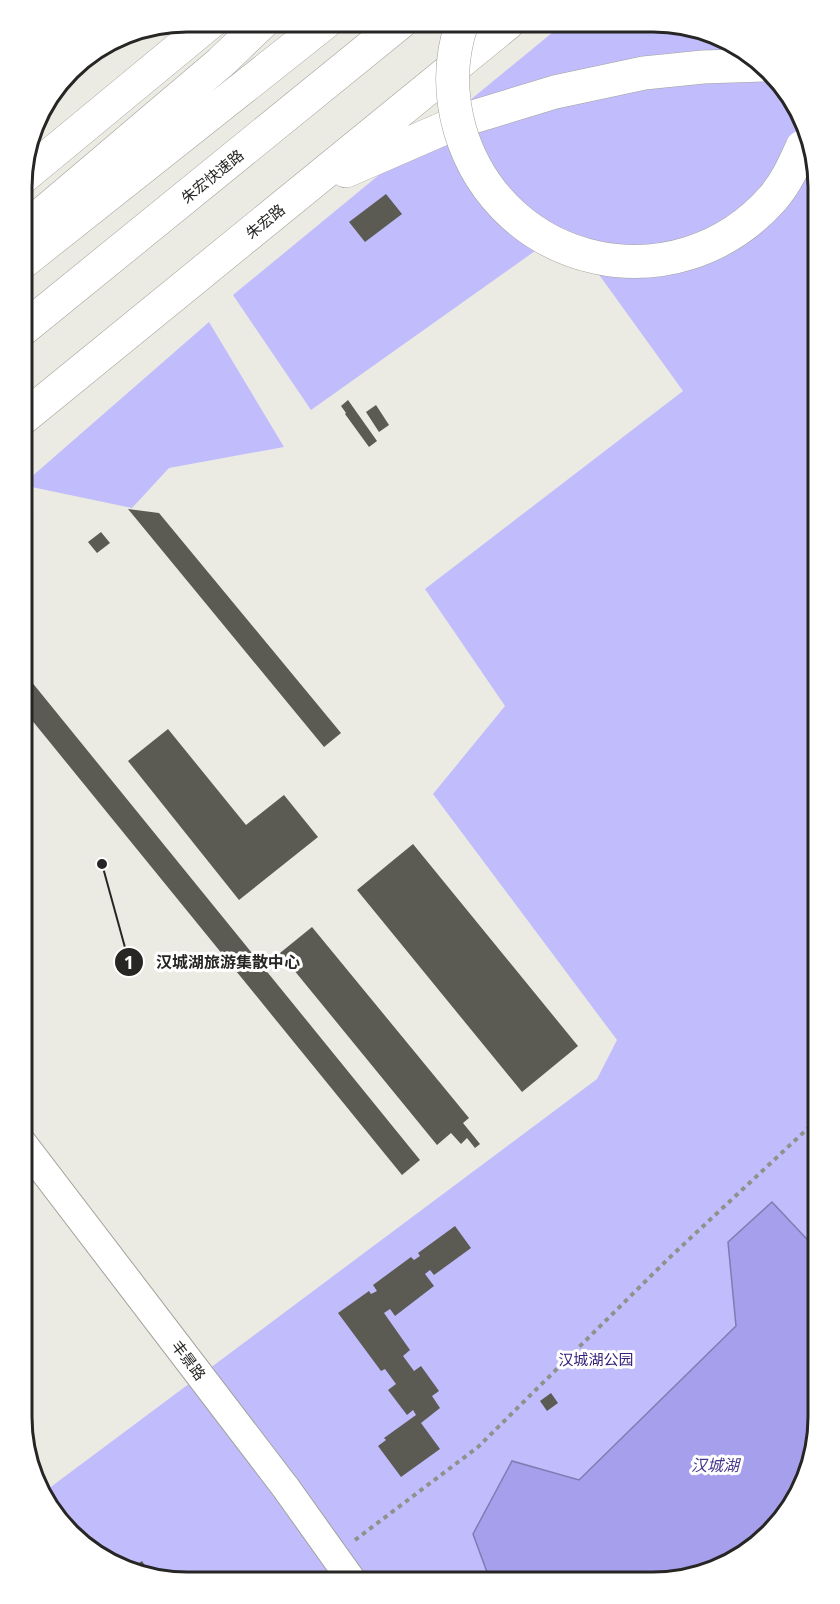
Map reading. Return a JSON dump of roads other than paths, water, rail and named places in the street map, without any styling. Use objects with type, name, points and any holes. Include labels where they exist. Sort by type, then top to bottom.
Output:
[{"type":"main road","points":[[33,169],[199,32]]},
{"type":"main road","points":[[32,223],[220,63],[252,32]]},
{"type":"main road","points":[[32,255],[313,32]]},
{"type":"main road","name":"朱宏快速路","points":[[32,322],[389,32]]},
{"type":"main road","points":[[460,32],[454,56],[452,88],[457,119],[466,149],[481,177],[507,210],[523,225],[579,254],[641,263],[673,259],[702,250],[730,236],[756,216],[775,196],[791,172],[802,144]]},
{"type":"main road","name":"朱宏路","points":[[32,410],[497,32]]},
{"type":"main road","points":[[298,194],[384,153],[463,120],[555,92],[644,73],[750,66]]},
{"type":"street","name":"丰景路","points":[[32,1155],[286,1488],[346,1572]]},
{"type":"water","name":"汉城湖","points":[[772,1202],[808,1240],[808,1427],[806,1447],[797,1477],[776,1512],[763,1527],[731,1552],[683,1570],[487,1572],[473,1534],[512,1461],[579,1480],[736,1326],[728,1242]]},
{"type":"place","name":"汉城湖旅游集散中心","points":[[102,864]]},
{"type":"park label","name":"汉城湖公园","points":[[596,1359]]}]
